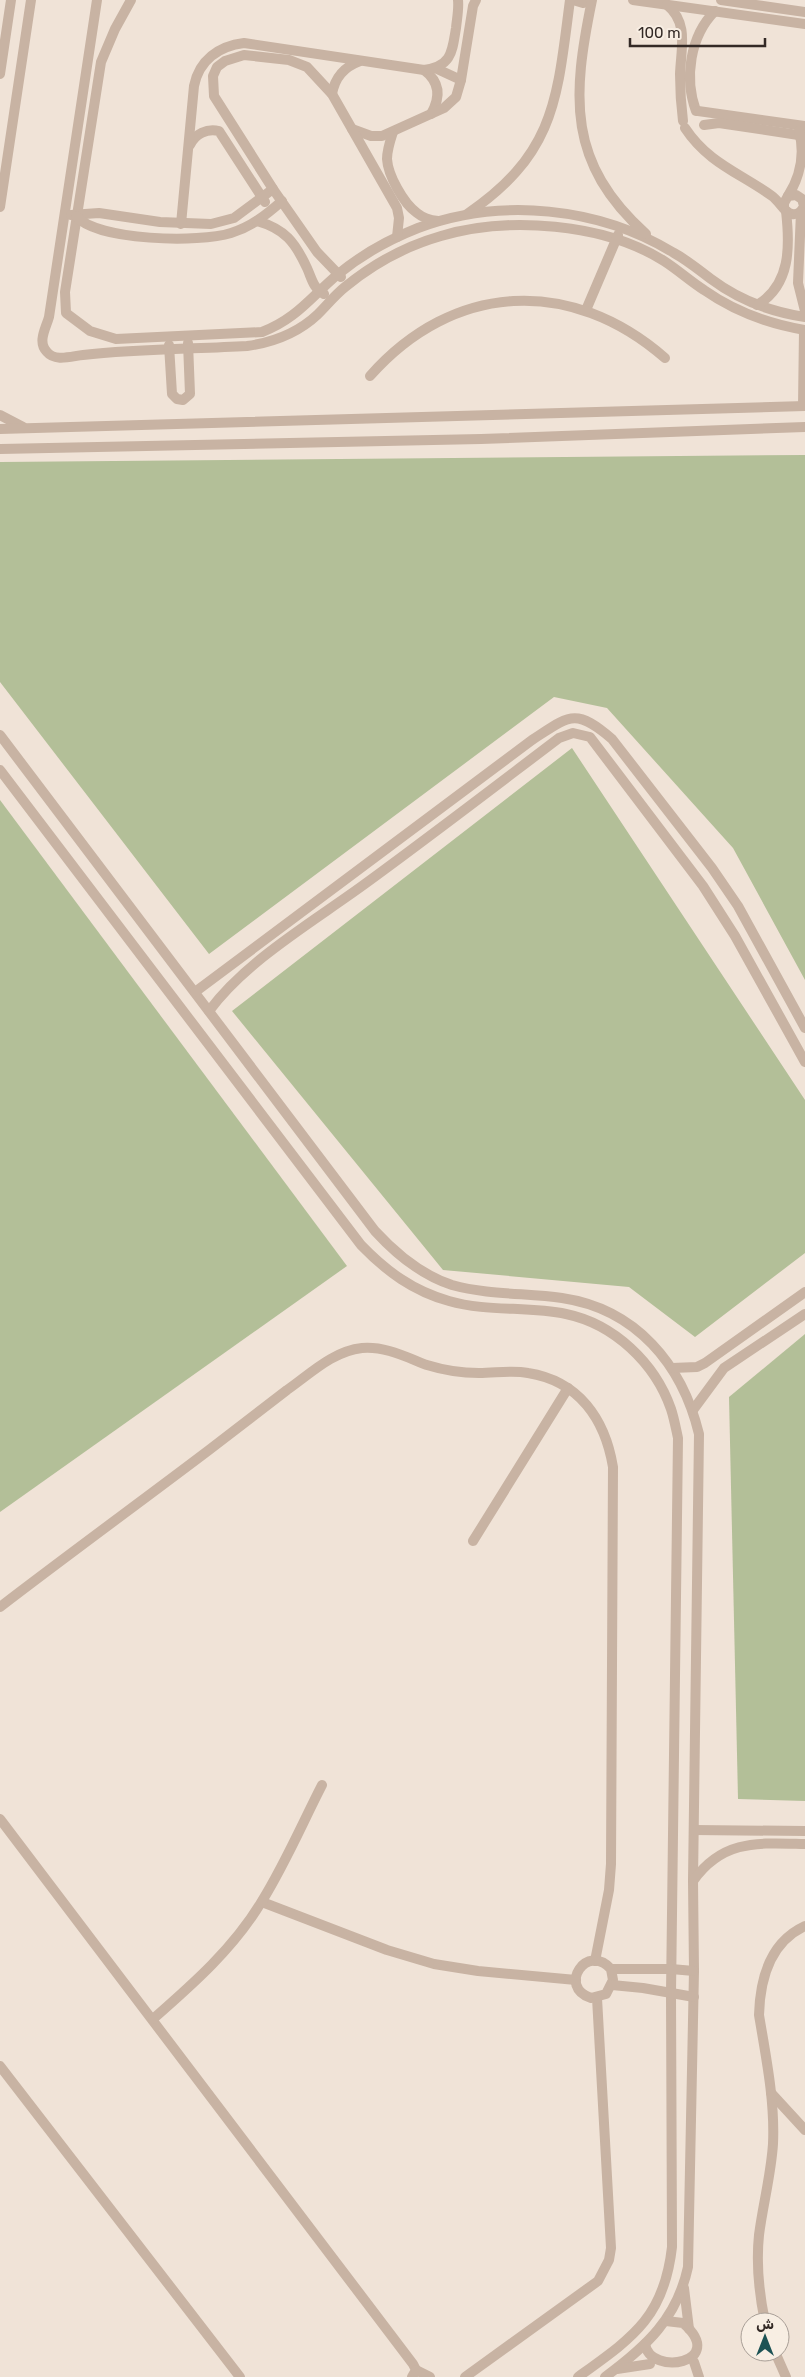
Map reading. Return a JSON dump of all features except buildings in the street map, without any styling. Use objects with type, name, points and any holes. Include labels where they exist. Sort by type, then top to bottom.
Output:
[{"type":"street","points":[[0,74],[2,45],[11,0]]},
{"type":"street","points":[[0,208],[31,0]]},
{"type":"street","points":[[0,429],[804,406],[805,330],[774,323],[732,306],[705,291],[649,252],[615,240],[571,230],[527,225],[461,230],[433,238],[399,252],[379,262],[343,288],[303,327],[286,337],[267,343],[248,346],[56,357],[46,352],[42,343],[49,317],[97,0]]},
{"type":"street","points":[[131,0],[104,54],[88,141],[65,292],[64,307],[69,317],[90,331],[107,338],[262,332],[294,316],[339,273],[366,254],[397,237],[438,221],[520,210],[548,211],[575,215],[622,228],[654,241],[732,293],[757,305],[805,317]]},
{"type":"street","points":[[181,224],[195,80],[203,64],[211,55],[227,47],[244,43],[424,70],[435,68],[446,62],[453,48],[458,0]]},
{"type":"street","points":[[351,128],[371,136],[382,136],[431,114],[451,102],[459,89],[473,6],[476,0]]},
{"type":"street","points":[[465,216],[488,200],[510,180],[528,158],[543,133],[560,80],[571,0],[583,3],[592,0],[579,84],[579,112],[583,135],[589,158],[612,198],[632,221],[654,241]]},
{"type":"street","points":[[633,0],[805,24]]},
{"type":"street","points":[[721,0],[805,12]]},
{"type":"street","points":[[667,5],[679,18],[682,32],[680,90],[684,124],[697,143],[721,165],[771,196],[791,214],[803,203]]},
{"type":"street","points":[[704,125],[704,117],[697,111],[691,91],[693,53],[701,28],[715,11]]},
{"type":"street","points":[[296,62],[297,51]]},
{"type":"street","points":[[343,288],[339,273],[317,252],[274,190],[214,96],[213,76],[217,68],[225,61],[244,55],[296,62],[307,67],[332,94],[397,208],[399,218],[397,237]]},
{"type":"street","points":[[332,94],[338,76],[344,69],[361,61]]},
{"type":"street","points":[[435,68],[461,80]]},
{"type":"street","points":[[424,70],[430,74],[437,86],[438,100],[431,114]]},
{"type":"street","points":[[684,124],[687,112],[697,111],[802,130]]},
{"type":"street","points":[[684,124],[690,132],[697,132],[704,125],[719,123],[802,130]]},
{"type":"street","points":[[188,148],[196,136],[209,130],[219,131],[271,210]]},
{"type":"street","points":[[757,305],[773,294],[783,278],[788,242],[784,200],[800,173],[803,161],[802,130]]},
{"type":"street","points":[[226,139],[236,132]]},
{"type":"street","points":[[393,132],[387,159],[392,176],[404,198],[416,213],[438,221]]},
{"type":"street","points":[[76,139],[88,141]]},
{"type":"street","points":[[65,214],[76,216],[85,213],[99,213],[181,224],[211,224],[226,221],[241,214],[274,190]]},
{"type":"street","points":[[788,196],[799,196],[803,203],[798,283],[805,311]]},
{"type":"street","points":[[76,216],[89,227],[102,231],[173,239],[215,237],[228,234],[257,221],[282,201]]},
{"type":"street","points":[[257,221],[275,226],[286,234],[303,260],[315,287],[320,292],[334,297]]},
{"type":"street","points":[[586,310],[615,240],[622,228]]},
{"type":"street","points":[[370,376],[414,335],[443,319],[468,309],[507,302],[557,303],[586,310],[628,329],[665,358]]},
{"type":"street","points":[[49,317],[69,317]]},
{"type":"street","points":[[169,337],[172,394],[180,400],[186,399],[190,394],[187,336]]},
{"type":"street","points":[[0,415],[15,424],[29,429]]},
{"type":"street","points":[[0,448],[481,439],[805,427]]},
{"type":"street","points":[[195,992],[532,740],[564,719],[580,718],[594,724],[612,739],[712,868],[762,946],[805,1028]]},
{"type":"street","points":[[209,1011],[231,985],[278,947],[398,860],[559,738],[573,733],[590,737],[702,886],[735,936],[805,1062]]},
{"type":"street","points":[[0,735],[375,1231],[391,1248],[430,1276],[452,1284],[475,1290],[563,1298],[598,1307],[633,1327],[652,1343],[672,1368],[693,1410],[699,1434],[693,1881],[694,1997],[689,2248],[684,2286],[689,2329]]},
{"type":"street","points":[[0,770],[355,1237],[380,1264],[401,1280],[424,1293],[450,1302],[565,1314],[590,1321],[616,1336],[639,1356],[658,1381],[671,1409],[678,1438],[671,1969],[672,2247],[665,2283],[658,2300],[642,2326],[624,2344],[578,2377]]},
{"type":"street","points":[[672,1368],[697,1367],[805,1292]]},
{"type":"street","points":[[693,1410],[724,1368],[805,1314]]},
{"type":"street","points":[[0,1607],[270,1403],[328,1360],[342,1352],[362,1348],[384,1349],[428,1365],[453,1371],[529,1373],[542,1376],[568,1388],[589,1407],[598,1419],[610,1447],[613,1466],[611,1864],[609,1890],[595,1960]]},
{"type":"street","points":[[473,1541],[568,1388]]},
{"type":"street","points":[[153,2019],[197,1980],[219,1957],[262,1902],[290,1852],[322,1785]]},
{"type":"street","points":[[0,1820],[153,2019],[414,2374],[430,2377]]},
{"type":"street","points":[[694,1830],[805,1831]]},
{"type":"street","points":[[693,1881],[717,1857],[742,1845],[750,1843],[805,1844]]},
{"type":"street","points":[[262,1902],[387,1950],[434,1964],[478,1971],[576,1980]]},
{"type":"street","points":[[764,2312],[758,2281],[758,2259],[762,2214],[771,2168],[773,2118],[760,2015],[762,1982],[768,1966],[786,1938],[805,1926]]},
{"type":"street","points":[[611,1969],[612,1985],[606,1994],[597,1998],[582,1993],[576,1980],[577,1971],[583,1965],[595,1960],[604,1963],[611,1969],[694,1971]]},
{"type":"street","points":[[612,1985],[671,1992],[694,1997]]},
{"type":"street","points":[[465,2377],[598,2281],[609,2260],[611,2248],[597,1998]]},
{"type":"street","points":[[0,2066],[240,2377]]},
{"type":"street","points":[[771,2093],[805,2130]]},
{"type":"street","points":[[606,2377],[645,2344],[666,2321],[684,2286]]},
{"type":"street","points":[[666,2321],[683,2323],[689,2329],[698,2344],[694,2362],[700,2377]]},
{"type":"street","points":[[642,2326],[654,2335]]},
{"type":"street","points":[[645,2344],[650,2364],[662,2373]]},
{"type":"street","points":[[680,2373],[694,2362]]},
{"type":"street","points":[[779,2362],[786,2377]]},
{"type":"street","points":[[616,2369],[650,2364]]},
{"type":"green space","points":[[805,455],[805,980],[733,848],[607,708],[554,697],[209,954],[0,682],[0,462]]},
{"type":"green space","points":[[572,748],[805,1100],[805,1253],[695,1337],[629,1287],[443,1270],[232,1011]]},
{"type":"green space","points":[[0,800],[347,1266],[0,1512]]},
{"type":"green space","points":[[805,1334],[805,1801],[738,1799],[729,1397]]}]
